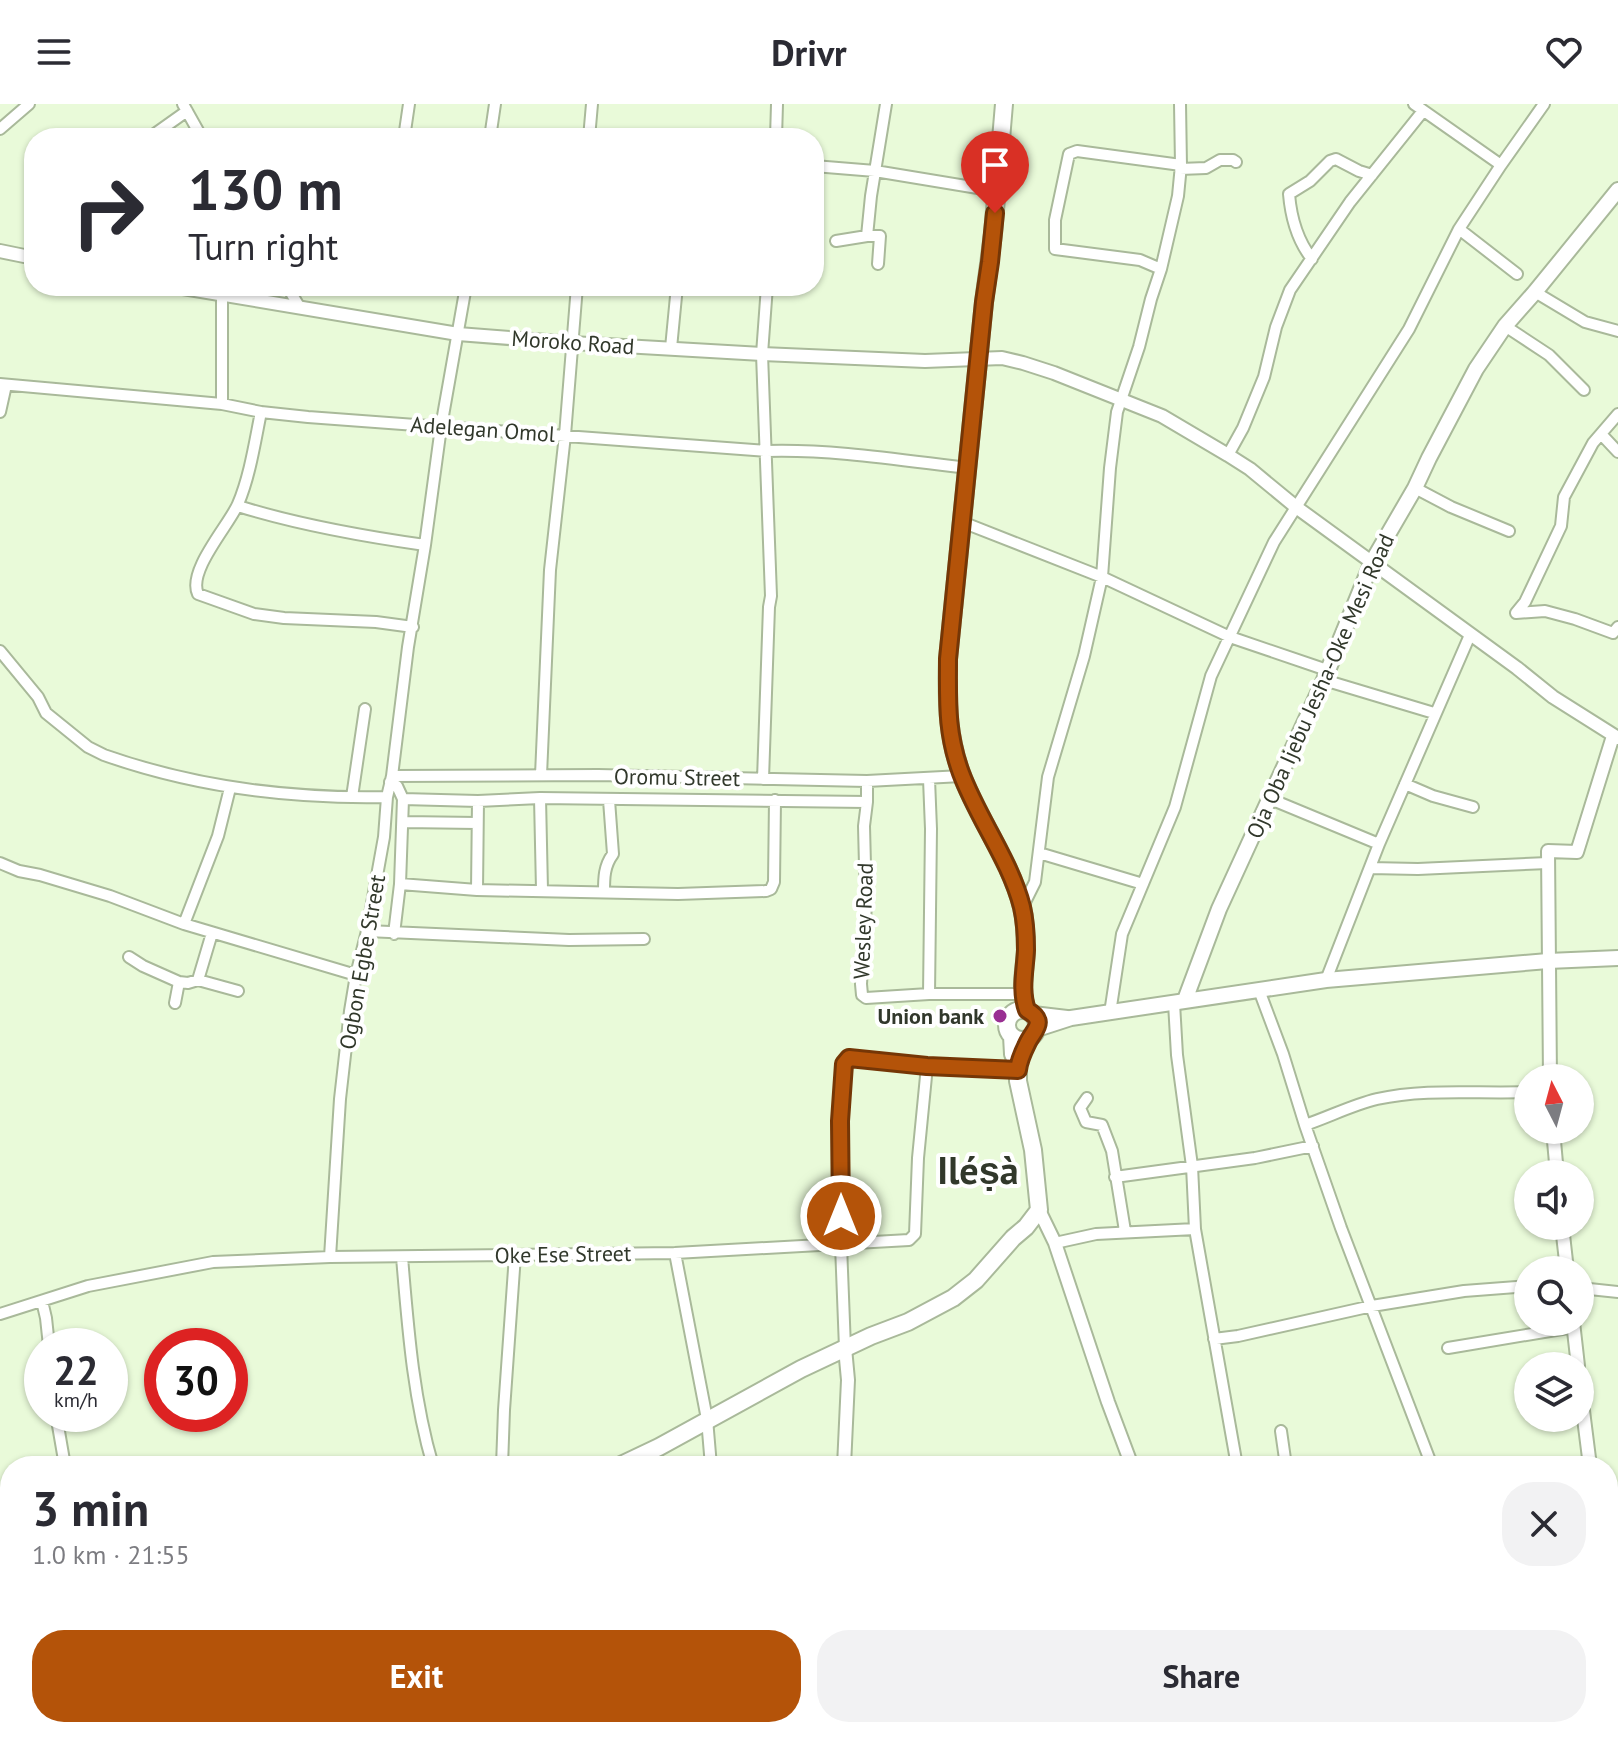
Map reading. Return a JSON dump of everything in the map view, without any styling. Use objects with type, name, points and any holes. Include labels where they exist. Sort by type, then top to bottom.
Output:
[{"type":"main road","points":[[640,1456],[845,1348],[908,1322],[953,1298],[976,1280],[1039,1210],[1033,1150],[1018,1081],[1027,1017],[1022,908],[1012,878],[962,776],[948,719],[949,650],[992,248],[1004,104]]},
{"type":"main road","name":"Oja Oba Ijebu Jesha-Oke Mesi Road","points":[[1180,1002],[1372,562],[1415,488],[1476,369],[1505,326],[1618,190]]},
{"type":"main road","points":[[1018,1068],[1007,1026],[1008,1018],[1071,1018],[1326,980],[1618,958]]},
{"type":"street","points":[[0,129],[29,104]]},
{"type":"street","points":[[405,128],[409,104]]},
{"type":"street","points":[[491,128],[495,104]]},
{"type":"street","points":[[590,128],[592,104]]},
{"type":"street","points":[[776,128],[777,104]]},
{"type":"street","points":[[867,236],[886,104]]},
{"type":"street","points":[[1022,908],[1035,882],[1048,777],[1084,656],[1102,577],[1114,424],[1161,269],[1178,196],[1180,104]]},
{"type":"street","points":[[1110,1013],[1122,934],[1175,807],[1211,676],[1274,542],[1409,329],[1459,229],[1544,104]]},
{"type":"street","points":[[161,128],[185,107],[197,128]]},
{"type":"street","points":[[1228,455],[1264,377],[1276,327],[1290,290],[1418,108],[1501,165]]},
{"type":"street","points":[[1161,269],[1140,260],[1055,249],[1055,220],[1069,154],[1077,151],[1181,167],[1206,168],[1220,160],[1236,162]]},
{"type":"street","points":[[1312,259],[1302,246],[1297,232],[1290,205],[1291,192],[1336,159],[1372,175]]},
{"type":"street","points":[[824,167],[875,171],[996,191]]},
{"type":"street","points":[[1459,229],[1517,274]]},
{"type":"street","points":[[836,241],[880,236],[878,264]]},
{"type":"street","points":[[0,251],[24,256]]},
{"type":"street","points":[[1535,292],[1585,322],[1618,331]]},
{"type":"street","points":[[222,296],[222,404]]},
{"type":"street","name":"Moroko Road","points":[[222,296],[458,334],[762,354],[925,361],[1002,358],[1023,363],[1162,416],[1228,455],[1553,697],[1616,737]]},
{"type":"street","points":[[293,296],[300,308]]},
{"type":"street","points":[[261,412],[238,506],[215,539],[195,583],[198,594],[254,614],[413,627],[441,427],[464,296]]},
{"type":"street","points":[[541,775],[550,570],[576,296]]},
{"type":"street","points":[[671,348],[676,296]]},
{"type":"street","points":[[763,779],[770,602],[762,354],[766,296]]},
{"type":"street","points":[[1505,326],[1549,355],[1584,390]]},
{"type":"street","points":[[0,412],[3,384]]},
{"type":"street","name":"Adelegan Omol","points":[[3,384],[222,404],[261,412],[766,451],[832,452],[967,468]]},
{"type":"street","points":[[1618,414],[1593,443],[1564,497],[1561,526],[1525,602],[1516,613],[1545,611],[1613,633],[1618,627]]},
{"type":"street","points":[[1602,435],[1618,452]]},
{"type":"street","points":[[1415,488],[1509,531]]},
{"type":"street","points":[[238,506],[298,523],[425,545]]},
{"type":"street","points":[[962,522],[1102,577],[1230,637],[1325,675],[1434,713]]},
{"type":"street","name":"Ogbon Egbe Street","points":[[330,1257],[340,1099],[350,1011],[384,837],[387,797],[413,627]]},
{"type":"street","points":[[1326,980],[1379,844],[1470,635]]},
{"type":"street","points":[[0,651],[38,697],[46,713],[88,747],[104,755],[230,788],[387,797]]},
{"type":"street","points":[[352,797],[365,709]]},
{"type":"street","points":[[1550,1064],[1548,851],[1577,852],[1616,737]]},
{"type":"street","name":"Oromu Street","points":[[391,779],[541,775],[867,781],[962,776]]},
{"type":"street","points":[[391,779],[403,799],[404,822],[394,934]]},
{"type":"street","points":[[929,779],[929,994]]},
{"type":"street","name":"Wesley Road","points":[[867,781],[862,995],[866,998],[929,994],[1027,1017]]},
{"type":"street","points":[[1405,784],[1473,807]]},
{"type":"street","points":[[184,924],[218,836],[230,788]]},
{"type":"street","points":[[540,798],[542,890]]},
{"type":"street","points":[[1268,798],[1379,844]]},
{"type":"street","points":[[403,799],[867,802]]},
{"type":"street","points":[[604,892],[604,873],[613,854],[609,800]]},
{"type":"street","points":[[400,884],[477,890],[724,894],[771,889],[774,882],[775,800]]},
{"type":"street","points":[[477,890],[478,801]]},
{"type":"street","points":[[404,822],[477,823]]},
{"type":"street","points":[[1039,853],[1143,884]]},
{"type":"street","points":[[0,863],[110,896],[212,933],[356,975]]},
{"type":"street","points":[[1370,868],[1548,863]]},
{"type":"street","points":[[367,931],[569,940],[644,939]]},
{"type":"street","points":[[198,980],[212,933]]},
{"type":"street","points":[[129,957],[179,982],[198,980],[238,991]]},
{"type":"street","points":[[175,1003],[179,982]]},
{"type":"street","points":[[1259,990],[1341,1228],[1428,1456]]},
{"type":"street","points":[[1180,1002],[1177,1055],[1192,1166],[1195,1229],[1235,1456]]},
{"type":"street","points":[[844,1456],[848,1380],[841,1245],[840,1121],[844,1064],[849,1058],[927,1066],[1018,1068]]},
{"type":"street","name":"Oke Ese Street","points":[[42,1301],[88,1286],[213,1262],[330,1257],[675,1253],[909,1240],[915,1234],[918,1158],[927,1066]]},
{"type":"street","points":[[1305,1125],[1358,1105],[1393,1096],[1464,1091],[1514,1092]]},
{"type":"street","points":[[1087,1098],[1080,1108],[1086,1122],[1102,1125],[1106,1131],[1125,1231]]},
{"type":"street","points":[[1115,1177],[1255,1158],[1313,1146]]},
{"type":"street","points":[[1039,1210],[1055,1243],[1128,1456]]},
{"type":"street","points":[[1055,1243],[1125,1231],[1195,1229]]},
{"type":"street","points":[[675,1253],[707,1419],[710,1456]]},
{"type":"street","points":[[502,1456],[515,1255]]},
{"type":"street","points":[[402,1257],[409,1348],[430,1456]]},
{"type":"street","points":[[1214,1339],[1372,1306],[1464,1291],[1514,1287]]},
{"type":"street","points":[[1594,1289],[1618,1292]]},
{"type":"street","points":[[0,1314],[42,1301],[47,1328]]},
{"type":"street","points":[[1448,1348],[1514,1336]]},
{"type":"street","points":[[1281,1431],[1285,1456]]},
{"type":"street","points":[[59,1432],[63,1456]]},
{"type":"street","points":[[1586,1432],[1589,1456]]},
{"type":"place","name":"Union bank","points":[[1000,1016]]},
{"type":"district","name":"Iléṣà","points":[[978,1171]]},
{"type":"route","points":[[841,1216],[840,1121],[846,1060],[1018,1070],[1027,1043],[1037,1029],[1036,1019],[1027,1010],[1022,994],[1026,948],[1022,908],[1012,878],[962,776],[950,736],[947,701],[948,659],[995,213]]}]
